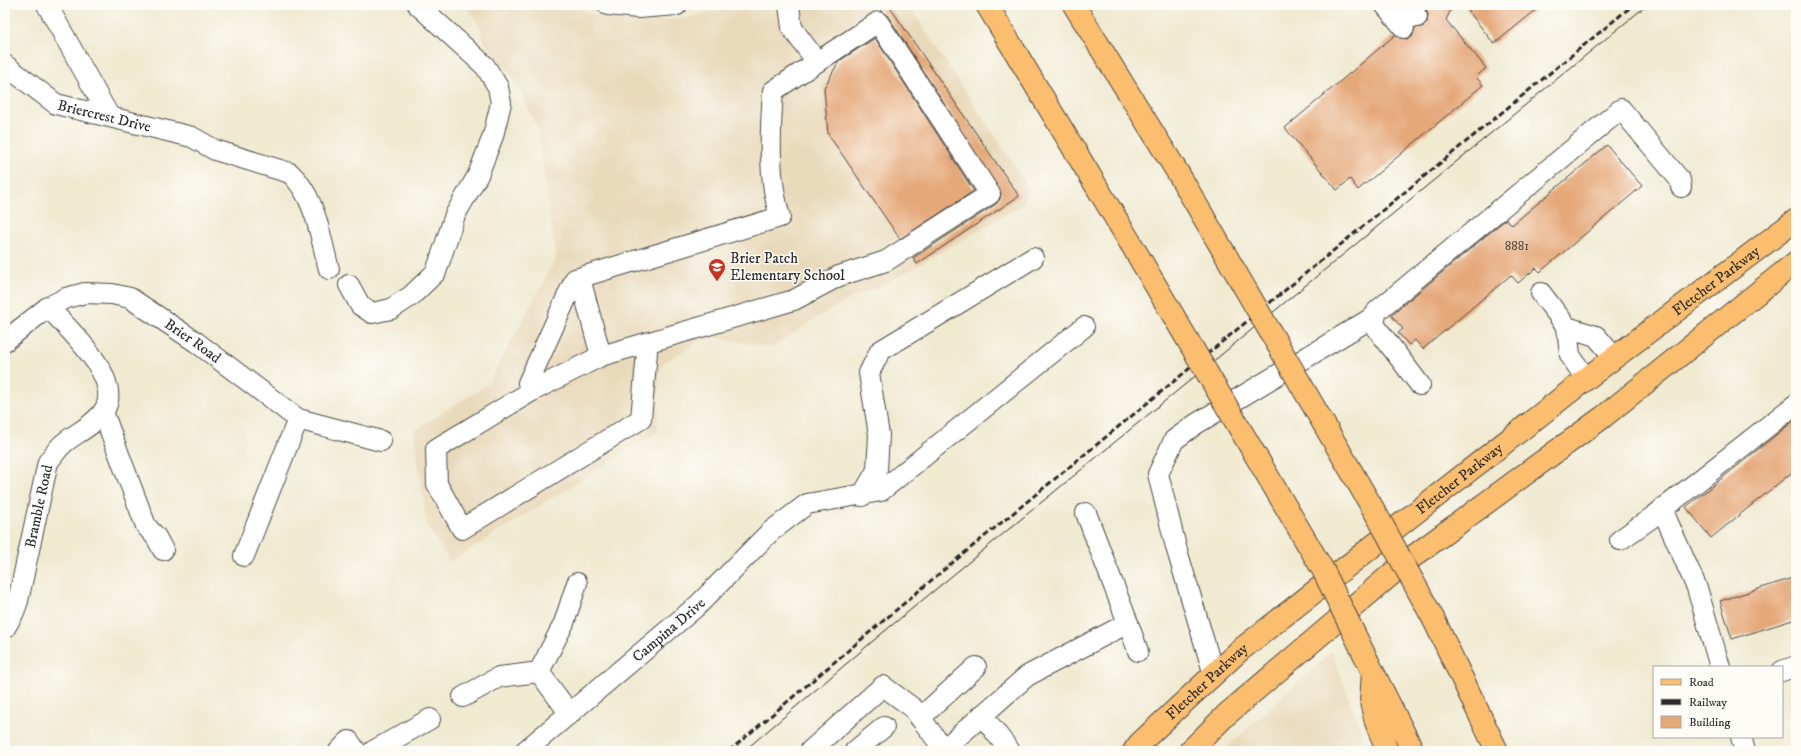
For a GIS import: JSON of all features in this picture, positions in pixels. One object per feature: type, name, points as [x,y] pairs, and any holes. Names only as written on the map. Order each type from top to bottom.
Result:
[{"type":"main road","points":[[987,5],[1130,242],[1323,570],[1413,751]]},
{"type":"main road","points":[[1074,5],[1178,173],[1379,519],[1434,620],[1497,751]]},
{"type":"main road","points":[[1080,5],[1097,42]]},
{"type":"main road","name":"Fletcher Parkway","points":[[1134,751],[1140,743],[1239,651],[1586,379],[1796,220]]},
{"type":"main road","points":[[1190,751],[1226,715],[1407,561],[1603,417],[1796,262]]},
{"type":"main road","points":[[1371,666],[1371,702],[1376,722],[1387,751]]},
{"type":"street","points":[[47,5],[109,116]]},
{"type":"street","points":[[349,285],[360,305],[372,312],[391,309],[411,296],[436,272],[456,215],[478,175],[494,136],[501,103],[498,87],[486,66],[418,5]]},
{"type":"street","points":[[608,5],[638,8],[677,5]]},
{"type":"street","points":[[789,5],[792,28],[817,62]]},
{"type":"street","points":[[1385,5],[1410,18]]},
{"type":"street","points":[[1395,5],[1410,18]]},
{"type":"street","points":[[532,391],[528,383],[575,279],[780,217],[775,202],[770,140],[773,91],[878,22],[990,194],[886,261],[839,276],[794,300],[601,356],[532,391],[436,449],[438,484],[462,529],[641,419],[647,352],[646,343]]},
{"type":"street","name":"Briercrest Drive","points":[[5,65],[56,104],[192,137],[216,150],[282,169],[290,173],[300,182],[309,195],[329,270]]},
{"type":"street","points":[[1420,385],[1376,327],[1375,316],[1377,311],[1621,109],[1680,180],[1681,187]]},
{"type":"street","points":[[862,496],[877,470],[879,435],[869,373],[880,351],[1033,258]]},
{"type":"street","points":[[580,278],[601,356]]},
{"type":"street","name":"Brier Road","points":[[5,341],[48,308],[66,298],[85,293],[112,294],[130,298],[196,342],[298,419],[381,441]]},
{"type":"street","points":[[1541,293],[1567,327],[1570,355],[1586,379]]},
{"type":"street","points":[[48,308],[98,363],[106,382],[108,398],[103,412],[146,526],[156,537],[163,550]]},
{"type":"street","points":[[1214,675],[1176,547],[1158,474],[1174,440],[1196,424],[1375,316]]},
{"type":"street","points":[[862,496],[881,491],[1084,327]]},
{"type":"street","points":[[1567,327],[1596,336],[1614,358]]},
{"type":"street","points":[[1620,540],[1796,404]]},
{"type":"street","name":"Bramble Road","points":[[5,628],[18,601],[48,462],[63,444],[103,412]]},
{"type":"street","points":[[244,556],[298,419]]},
{"type":"street","name":"Campina Drive","points":[[525,751],[698,605],[770,532],[807,504],[862,496]]},
{"type":"street","points":[[1662,509],[1698,588],[1720,666]]},
{"type":"street","points":[[1086,513],[1138,651]]},
{"type":"street","points":[[539,672],[564,623],[577,583]]},
{"type":"street","points":[[813,750],[883,686],[913,708],[944,750],[1027,676],[1128,623]]},
{"type":"street","points":[[1783,671],[1796,666]]},
{"type":"street","points":[[920,718],[976,668]]},
{"type":"street","points":[[539,672],[570,714]]},
{"type":"street","points":[[463,697],[499,677],[539,672]]},
{"type":"street","points":[[982,715],[1010,751]]},
{"type":"street","points":[[373,751],[430,719]]},
{"type":"street","points":[[855,751],[884,728]]},
{"type":"street","points":[[1741,738],[1745,751]]},
{"type":"shaded area","name":"Brier Patch Elementary School","points":[[464,5],[569,5],[589,13],[626,20],[660,20],[693,17],[735,5],[908,5],[1028,186],[1024,204],[888,283],[849,299],[818,317],[771,348],[715,337],[702,340],[662,364],[659,374],[657,432],[450,562],[427,526],[414,431],[488,384],[556,259],[537,127],[515,80],[486,45],[477,20]]},
{"type":"shaded area","points":[[1332,651],[1368,751],[1223,751]]},
{"type":"building","points":[[1432,5],[1453,5],[1446,20],[1486,68],[1476,77],[1483,85],[1358,190],[1350,179],[1337,190],[1285,128],[1395,35],[1406,39],[1412,37],[1415,28],[1424,26],[1427,22],[1428,15],[1426,10]]},
{"type":"building","points":[[1464,5],[1542,5],[1494,44]]},
{"type":"building","points":[[889,6],[1019,196],[917,264],[913,258],[996,204],[1000,199],[1001,193],[888,16],[880,11]]},
{"type":"building","points":[[875,38],[974,191],[900,239],[828,134],[824,88],[839,61]]},
{"type":"building","points":[[1607,145],[1642,186],[1540,272],[1536,268],[1518,283],[1511,275],[1423,349],[1415,340],[1409,345],[1398,333],[1403,329],[1391,315],[1506,219],[1512,225]]},
{"type":"building","points":[[1796,419],[1796,469],[1711,538],[1686,507]]},
{"type":"building","points":[[1796,577],[1796,619],[1732,639],[1720,601]]},
{"type":"tram line","points":[[744,751],[880,635],[1647,5]]},
{"type":"railway","points":[[729,751],[940,573],[1633,5]]},
{"type":"place","name":"Brier Patch Elementary School","points":[[717,282]]}]
